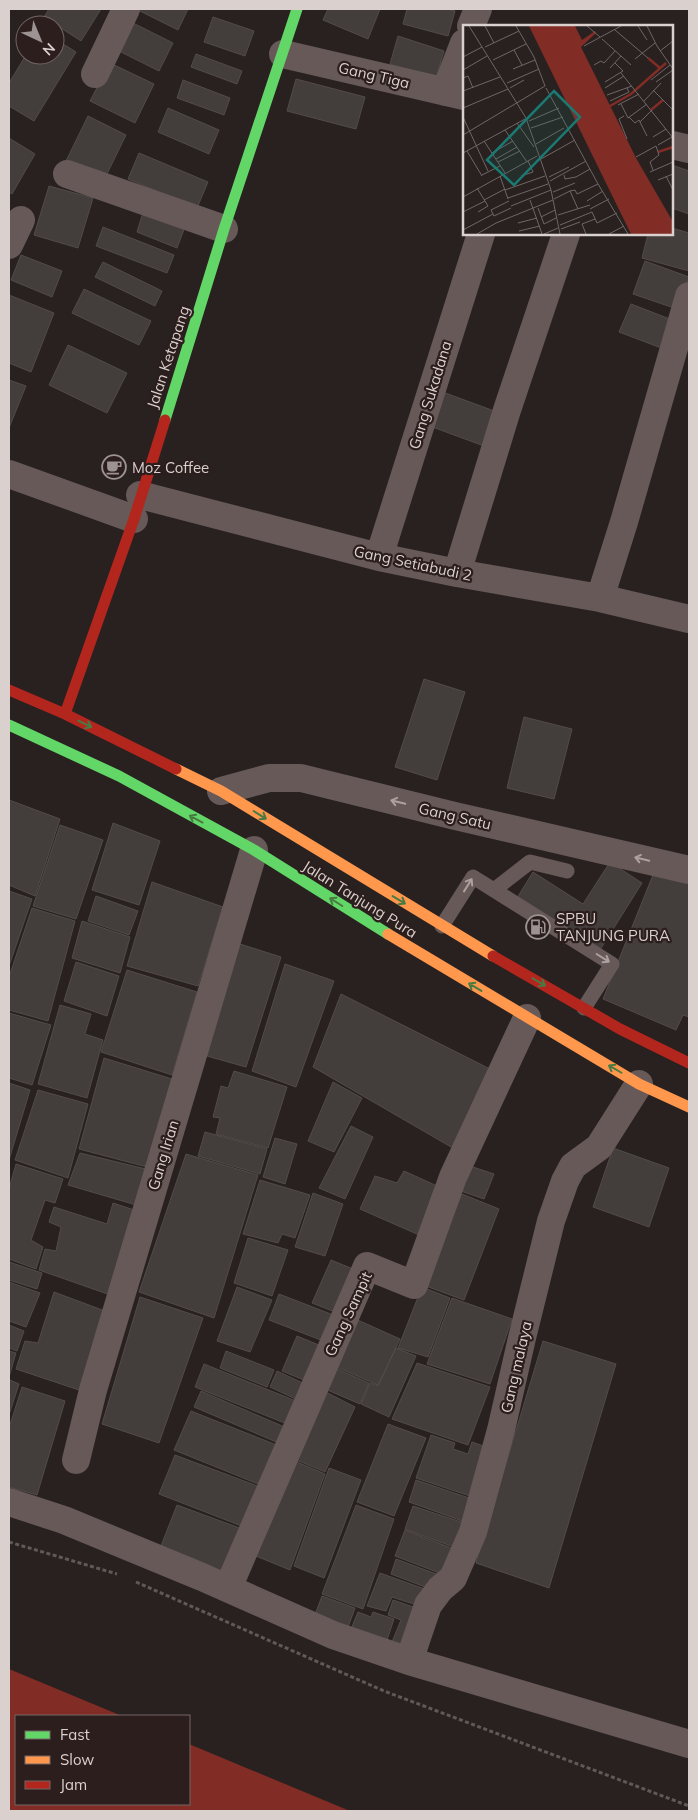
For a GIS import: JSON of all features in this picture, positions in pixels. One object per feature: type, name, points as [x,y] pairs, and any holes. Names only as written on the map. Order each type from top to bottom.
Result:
[{"type":"main road","name":"Jalan Ketapang","points":[[64,714],[137,507],[224,229],[297,9]]},
{"type":"main road","name":"Jalan Tanjung Pura","points":[[9,690],[64,714],[221,791],[442,926],[620,1029],[689,1063]]},
{"type":"main road","name":"Jalan Tanjung Pura","points":[[9,725],[119,776],[254,850],[527,1018],[639,1084],[689,1107]]},
{"type":"street","points":[[95,74],[126,9]]},
{"type":"street","points":[[471,25],[478,9]]},
{"type":"street","points":[[455,94],[463,49]]},
{"type":"street","name":"Gang Tiga","points":[[283,54],[455,94]]},
{"type":"street","points":[[673,145],[689,149]]},
{"type":"street","points":[[67,174],[224,229]]},
{"type":"street","points":[[9,245],[22,220]]},
{"type":"street","name":"Gang Sukadana","points":[[379,557],[480,235]]},
{"type":"street","points":[[457,573],[507,410],[566,235]]},
{"type":"street","points":[[600,598],[689,296]]},
{"type":"street","name":"Gang Setiabudi 2","points":[[9,474],[137,507],[457,573],[600,598],[689,619]]},
{"type":"street","name":"Gang Satu","points":[[221,791],[269,778],[301,778],[689,870]]},
{"type":"street","name":"Gang Irian","points":[[76,1460],[93,1390],[254,850]]},
{"type":"street","name":"Gang Sampit","points":[[228,1588],[367,1266],[414,1285],[453,1177],[527,1018]]},
{"type":"street","name":"Gang malaya","points":[[409,1661],[428,1605],[440,1589],[452,1578],[473,1532],[501,1430],[551,1221],[565,1181],[573,1166],[599,1147],[639,1084]]},
{"type":"street","points":[[9,1502],[64,1520],[333,1634],[409,1661],[689,1744]]},
{"type":"lane","points":[[494,890],[530,862],[567,871]]},
{"type":"lane","points":[[442,926],[473,877],[612,964],[584,1008]]},
{"type":"path","points":[[9,1542],[119,1574]]},
{"type":"path","points":[[127,1578],[384,1691],[689,1806]]},
{"type":"shaded area","points":[[9,1669],[120,1715],[15,1715],[15,1805],[190,1805],[190,1744],[350,1811],[9,1811]]},
{"type":"building","points":[[49,9],[101,9],[81,41],[65,31],[65,15],[45,15]]},
{"type":"building","points":[[139,9],[188,9],[178,30]]},
{"type":"building","points":[[328,9],[380,9],[368,39],[323,20]]},
{"type":"building","points":[[407,9],[446,9],[455,11],[448,36],[403,24]]},
{"type":"building","points":[[213,17],[254,31],[245,56],[204,42]]},
{"type":"building","points":[[131,22],[173,43],[159,71],[117,50]]},
{"type":"building","points":[[398,36],[444,51],[436,78],[390,64]]},
{"type":"building","points":[[65,45],[76,52],[34,121],[9,106],[9,83],[20,65],[65,65]]},
{"type":"building","points":[[196,54],[242,71],[237,84],[191,67]]},
{"type":"building","points":[[110,63],[154,84],[135,123],[90,101]]},
{"type":"building","points":[[296,79],[365,97],[356,129],[287,111]]},
{"type":"building","points":[[183,80],[230,98],[224,115],[177,98]]},
{"type":"building","points":[[168,108],[219,130],[209,154],[158,132]]},
{"type":"building","points":[[88,116],[126,135],[104,180],[66,161]]},
{"type":"building","points":[[9,138],[35,154],[12,194],[9,192]]},
{"type":"building","points":[[139,153],[208,182],[197,208],[128,179]]},
{"type":"building","points":[[673,165],[689,171],[689,214],[673,208]]},
{"type":"building","points":[[49,186],[93,198],[78,248],[34,235]]},
{"type":"building","points":[[145,206],[186,224],[177,248],[137,232]]},
{"type":"building","points":[[103,227],[174,255],[167,273],[96,246]]},
{"type":"building","points":[[673,228],[689,233],[689,271],[642,258],[648,235],[673,235]]},
{"type":"building","points":[[21,255],[62,271],[52,297],[11,280]]},
{"type":"building","points":[[645,261],[689,277],[677,309],[633,294]]},
{"type":"building","points":[[103,262],[162,291],[155,306],[95,277]]},
{"type":"building","points":[[84,289],[151,321],[139,345],[72,313]]},
{"type":"building","points":[[9,295],[54,313],[31,372],[9,363]]},
{"type":"building","points":[[631,304],[675,321],[664,349],[619,332]]},
{"type":"building","points":[[68,345],[127,373],[107,413],[49,385]]},
{"type":"building","points":[[9,380],[26,386],[9,428]]},
{"type":"building","points":[[440,391],[497,412],[484,446],[427,425]]},
{"type":"building","points":[[424,679],[465,692],[437,780],[395,767]]},
{"type":"building","points":[[524,717],[572,729],[554,799],[507,788]]},
{"type":"building","points":[[9,800],[60,819],[35,896],[9,885]]},
{"type":"building","points":[[113,823],[160,841],[139,905],[92,890]]},
{"type":"building","points":[[60,825],[103,840],[76,919],[33,906]]},
{"type":"building","points":[[610,862],[642,883],[600,950],[517,898],[533,872],[583,904]]},
{"type":"building","points":[[655,870],[689,879],[689,1017],[683,1015],[676,1030],[603,999]]},
{"type":"building","points":[[152,882],[223,907],[198,986],[127,966]]},
{"type":"building","points":[[9,891],[32,899],[9,966]]},
{"type":"building","points":[[96,896],[138,911],[129,935],[88,921]]},
{"type":"building","points":[[32,908],[75,921],[48,1021],[9,1010],[9,977]]},
{"type":"building","points":[[82,921],[130,937],[120,973],[72,958]]},
{"type":"building","points":[[240,944],[281,957],[246,1067],[207,1056]]},
{"type":"building","points":[[76,962],[119,976],[107,1016],[64,1001]]},
{"type":"building","points":[[285,964],[334,981],[296,1087],[252,1071]]},
{"type":"building","points":[[127,970],[197,992],[172,1075],[101,1052]]},
{"type":"building","points":[[341,994],[494,1071],[458,1151],[313,1067]]},
{"type":"building","points":[[60,1005],[91,1014],[85,1034],[103,1040],[87,1098],[38,1084]]},
{"type":"building","points":[[9,1013],[51,1025],[32,1085],[9,1078]]},
{"type":"building","points":[[104,1058],[172,1079],[147,1167],[79,1149]]},
{"type":"building","points":[[234,1071],[287,1087],[268,1148],[216,1134],[220,1118],[213,1117],[221,1086],[228,1088]]},
{"type":"building","points":[[333,1082],[362,1098],[334,1152],[308,1141]]},
{"type":"building","points":[[9,1083],[30,1090],[9,1160]]},
{"type":"building","points":[[38,1090],[88,1104],[68,1178],[15,1160]]},
{"type":"building","points":[[351,1126],[373,1137],[345,1199],[319,1188]]},
{"type":"building","points":[[205,1132],[267,1149],[260,1174],[198,1156]]},
{"type":"building","points":[[275,1138],[297,1144],[285,1184],[263,1177]]},
{"type":"building","points":[[613,1148],[669,1168],[649,1227],[593,1207]]},
{"type":"building","points":[[80,1153],[154,1171],[143,1207],[68,1185]]},
{"type":"building","points":[[186,1154],[258,1175],[214,1318],[139,1292]]},
{"type":"building","points":[[16,1164],[63,1179],[55,1203],[45,1200],[31,1240],[43,1247],[36,1269],[9,1259],[9,1189]]},
{"type":"building","points":[[467,1165],[494,1174],[484,1199],[458,1190]]},
{"type":"building","points":[[404,1171],[446,1190],[426,1238],[360,1209],[375,1176],[397,1183]]},
{"type":"building","points":[[260,1180],[310,1195],[295,1238],[282,1234],[278,1243],[243,1234]]},
{"type":"building","points":[[313,1193],[343,1204],[325,1256],[295,1247]]},
{"type":"building","points":[[462,1194],[499,1209],[464,1300],[423,1285]]},
{"type":"building","points":[[113,1203],[143,1213],[116,1297],[39,1270],[45,1249],[56,1251],[61,1227],[49,1222],[54,1207],[107,1224]]},
{"type":"building","points":[[248,1238],[288,1250],[272,1296],[234,1283]]},
{"type":"building","points":[[331,1260],[358,1271],[340,1314],[312,1303]]},
{"type":"building","points":[[9,1262],[42,1273],[37,1289],[9,1280]]},
{"type":"building","points":[[9,1282],[40,1293],[26,1327],[9,1321]]},
{"type":"building","points":[[237,1287],[272,1300],[250,1352],[217,1341]]},
{"type":"building","points":[[422,1287],[450,1298],[428,1357],[398,1348]]},
{"type":"building","points":[[54,1292],[105,1311],[79,1390],[16,1369],[25,1341],[38,1343]]},
{"type":"building","points":[[279,1294],[336,1316],[326,1342],[269,1320]]},
{"type":"building","points":[[140,1297],[203,1318],[159,1443],[102,1424]]},
{"type":"building","points":[[452,1298],[512,1319],[490,1384],[427,1364]]},
{"type":"building","points":[[351,1317],[400,1339],[378,1385],[327,1363]]},
{"type":"building","points":[[9,1325],[24,1331],[17,1351],[9,1348]]},
{"type":"building","points":[[297,1336],[326,1348],[311,1383],[282,1371]]},
{"type":"building","points":[[543,1341],[616,1364],[549,1588],[476,1563]]},
{"type":"building","points":[[396,1348],[416,1356],[389,1417],[361,1404],[370,1383],[378,1386]]},
{"type":"building","points":[[9,1351],[16,1353],[9,1377]]},
{"type":"building","points":[[226,1351],[274,1370],[267,1387],[220,1368]]},
{"type":"building","points":[[417,1363],[490,1387],[468,1445],[392,1419]]},
{"type":"building","points":[[204,1364],[296,1401],[287,1424],[195,1387]]},
{"type":"building","points":[[326,1364],[369,1383],[360,1404],[318,1386]]},
{"type":"building","points":[[277,1371],[307,1385],[300,1401],[270,1387]]},
{"type":"building","points":[[10,1380],[19,1384],[9,1415],[9,1383]]},
{"type":"building","points":[[22,1387],[65,1401],[37,1495],[9,1487],[9,1428]]},
{"type":"building","points":[[318,1388],[355,1407],[325,1472],[287,1456]]},
{"type":"building","points":[[201,1391],[287,1428],[281,1444],[194,1407]]},
{"type":"building","points":[[191,1411],[279,1446],[263,1486],[174,1450]]},
{"type":"building","points":[[388,1424],[426,1438],[394,1516],[357,1502]]},
{"type":"building","points":[[431,1435],[455,1443],[453,1449],[468,1454],[472,1442],[492,1449],[476,1498],[416,1478]]},
{"type":"building","points":[[175,1455],[260,1487],[244,1527],[159,1494]]},
{"type":"building","points":[[290,1459],[325,1474],[290,1570],[251,1554]]},
{"type":"building","points":[[329,1468],[361,1480],[324,1578],[294,1566]]},
{"type":"building","points":[[416,1480],[475,1500],[468,1523],[409,1502]]},
{"type":"building","points":[[177,1505],[245,1530],[227,1577],[159,1551]]},
{"type":"building","points":[[356,1505],[394,1519],[363,1609],[322,1594]]},
{"type":"building","points":[[413,1506],[467,1524],[459,1549],[405,1529]]},
{"type":"building","points":[[405,1530],[459,1551],[450,1577],[395,1556]]},
{"type":"building","points":[[396,1559],[439,1575],[433,1590],[391,1574]]},
{"type":"building","points":[[380,1573],[433,1592],[426,1608],[392,1597],[386,1611],[367,1606]]},
{"type":"building","points":[[322,1596],[355,1608],[346,1633],[313,1620]]},
{"type":"building","points":[[393,1600],[425,1611],[411,1654],[390,1647],[401,1620],[388,1615]]},
{"type":"building","points":[[358,1612],[371,1617],[373,1612],[394,1619],[385,1646],[349,1634]]},
{"type":"traffic: fast","points":[[165,420],[224,229],[297,9]]},
{"type":"traffic: fast","points":[[9,725],[119,776],[254,850],[388,934]]},
{"type":"traffic: slow","points":[[176,769],[221,791],[493,956]]},
{"type":"traffic: slow","points":[[388,934],[639,1084],[689,1107]]},
{"type":"traffic: jam","points":[[65,714],[134,519],[165,420]]},
{"type":"traffic: jam","points":[[9,690],[65,714],[176,769]]},
{"type":"traffic: jam","points":[[493,956],[620,1029],[689,1063]]},
{"type":"place","name":"Moz Coffee","points":[[114,467]]},
{"type":"place","name":"SPBU TANJUNG PURA","points":[[538,927]]}]
